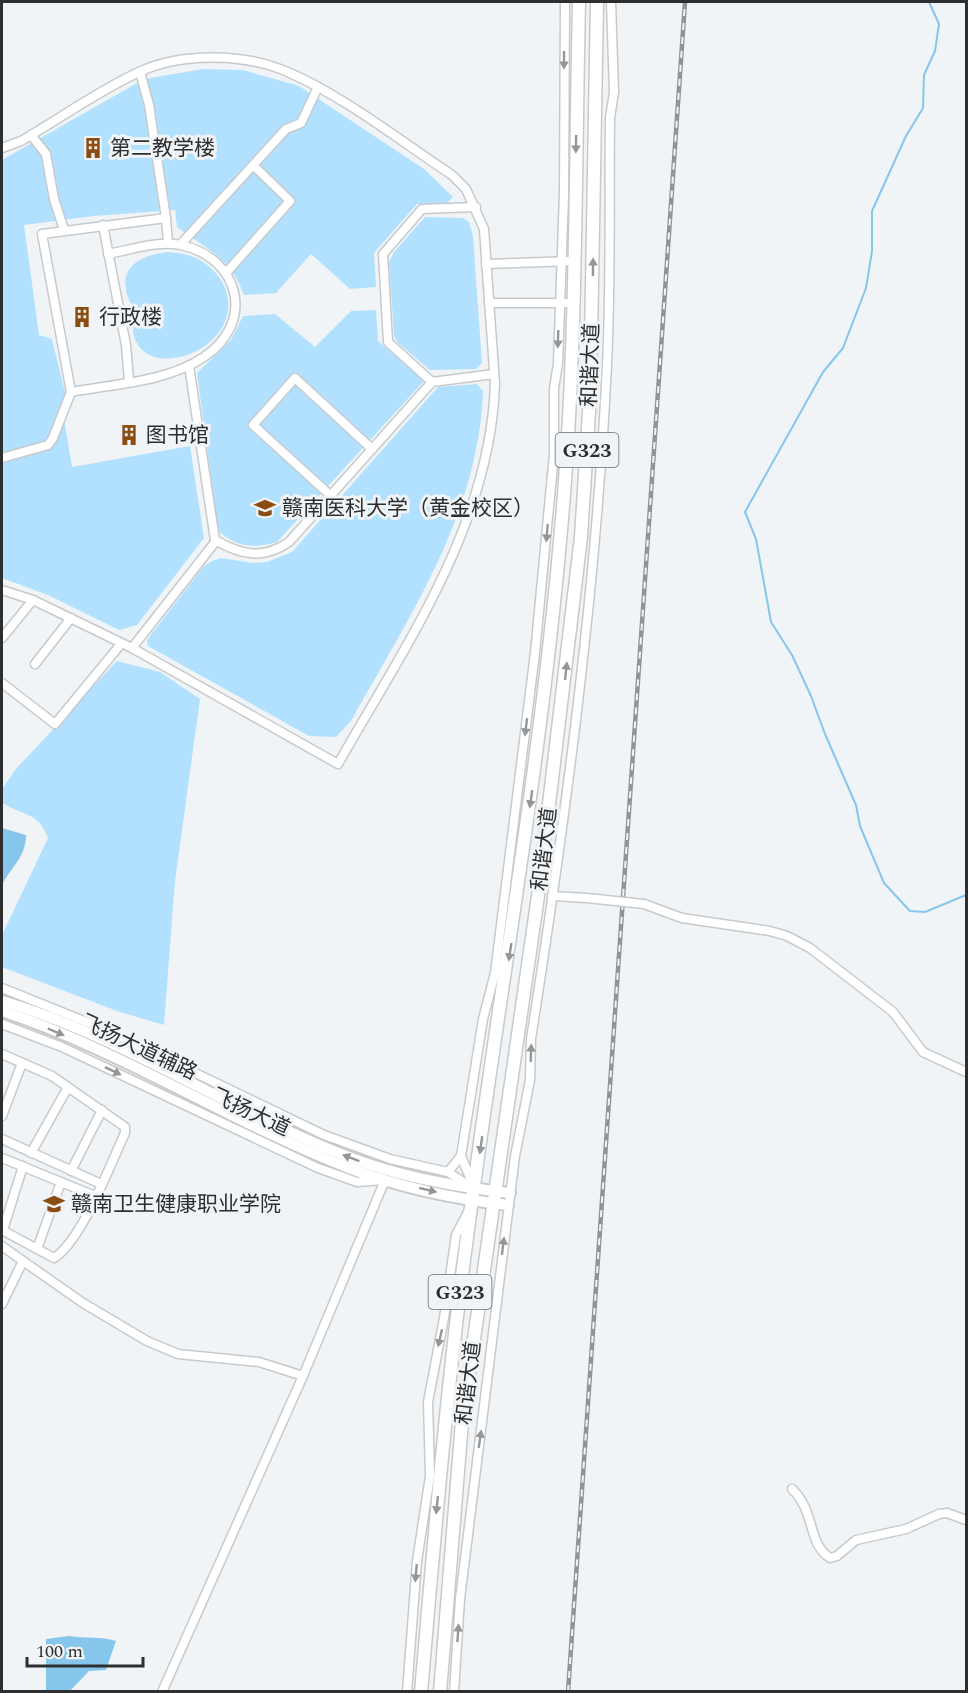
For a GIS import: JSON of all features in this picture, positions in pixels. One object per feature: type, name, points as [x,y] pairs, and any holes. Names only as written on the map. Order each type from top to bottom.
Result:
[{"type":"highway","name":"和谐大道","points":[[474,1195],[541,727],[561,530],[570,406],[566,303],[579,2]]},
{"type":"highway","name":"和谐大道","points":[[440,1692],[462,1422],[538,896],[581,537],[590,396],[597,2]]},
{"type":"highway","name":"G323","points":[[422,1692],[446,1420],[474,1195]]},
{"type":"main road","name":"飞扬大道","points":[[2,1001],[25,1008],[131,1055],[356,1160],[474,1195]]},
{"type":"main road","name":"飞扬大道","points":[[2,1011],[102,1051],[315,1154],[385,1180],[474,1195],[494,1197],[510,1193]]},
{"type":"main road","name":"飞扬大道","points":[[494,1197],[508,1205]]},
{"type":"street","points":[[486,264],[567,260],[565,2]]},
{"type":"street","points":[[454,1692],[460,1599],[508,1205],[530,1080],[531,1039],[574,730],[602,447],[607,363],[610,118],[614,92],[611,2]]},
{"type":"street","points":[[2,148],[31,135],[140,72],[198,58],[246,61],[288,72],[318,87],[452,175],[466,189],[484,229],[494,374],[494,410],[479,491],[466,529],[437,589],[338,764],[132,648],[33,600],[2,590]]},
{"type":"street","points":[[140,72],[149,105],[168,243]]},
{"type":"street","points":[[180,244],[286,129],[301,123],[318,87]]},
{"type":"street","points":[[31,135],[46,154],[54,199],[64,230]]},
{"type":"street","points":[[226,273],[290,201],[253,165]]},
{"type":"street","points":[[432,382],[388,342],[383,254],[422,210],[476,207]]},
{"type":"street","points":[[2,458],[48,445],[64,413],[71,392],[42,234],[166,218]]},
{"type":"street","points":[[103,225],[126,345],[129,381]]},
{"type":"street","points":[[71,392],[189,366],[216,346],[234,318],[236,296],[226,273],[198,251],[180,244],[168,243],[108,254]]},
{"type":"street","points":[[407,1692],[417,1561],[430,1476],[428,1402],[444,1318],[456,1235],[474,1195],[461,1156],[483,1019],[495,973],[536,653],[554,454],[554,389],[566,303],[489,303]]},
{"type":"street","points":[[132,648],[216,541],[189,366]]},
{"type":"street","points":[[216,541],[237,552],[269,553],[289,542],[432,382],[494,374]]},
{"type":"street","points":[[330,495],[253,425],[295,378],[372,449]]},
{"type":"street","points":[[2,638],[33,600]]},
{"type":"street","points":[[35,663],[71,618]]},
{"type":"street","points":[[2,683],[55,724],[121,644]]},
{"type":"street","points":[[552,896],[644,904],[682,918],[778,933],[810,948],[893,1012],[923,1052],[966,1072]]},
{"type":"street","name":"飞扬大道辅路","points":[[2,987],[104,1029],[359,1150],[418,1167],[448,1172],[474,1195]]},
{"type":"street","points":[[25,1008],[51,1006]]},
{"type":"street","name":"飞扬大道辅路","points":[[4,1024],[62,1047],[318,1168],[357,1182],[385,1180]]},
{"type":"street","points":[[104,1029],[131,1055]]},
{"type":"street","points":[[62,1047],[102,1051]]},
{"type":"street","points":[[2,1054],[68,1087],[125,1127],[95,1196],[63,1252],[54,1258],[2,1230],[23,1166]]},
{"type":"street","points":[[2,1116],[22,1063]]},
{"type":"street","points":[[31,1153],[68,1087]]},
{"type":"street","points":[[71,1171],[102,1110]]},
{"type":"street","points":[[2,1139],[101,1184]]},
{"type":"street","points":[[448,1172],[461,1156]]},
{"type":"street","points":[[2,1158],[95,1196]]},
{"type":"street","points":[[162,1692],[303,1376],[385,1180]]},
{"type":"street","points":[[37,1249],[61,1182]]},
{"type":"street","points":[[2,1246],[83,1303],[147,1341],[178,1353],[259,1362],[303,1376]]},
{"type":"street","points":[[2,1304],[23,1261]]},
{"type":"street","points":[[792,1489],[807,1507],[817,1545],[830,1558],[837,1556],[856,1540],[906,1529],[939,1514],[947,1513],[966,1520]]},
{"type":"shaded area","points":[[203,69],[243,70],[299,86],[424,169],[453,197],[447,203],[417,204],[374,253],[376,287],[350,289],[311,254],[276,293],[244,295],[225,263],[177,227],[175,210],[94,216],[24,225],[39,335],[52,339],[65,392],[65,425],[72,467],[190,446],[204,538],[137,625],[119,630],[48,595],[2,578],[2,160],[144,79]]},
{"type":"shaded area","points":[[425,217],[463,218],[469,222],[473,236],[482,363],[476,369],[430,370],[397,342],[394,335],[389,262],[394,252]]},
{"type":"shaded area","points":[[167,252],[191,256],[209,267],[224,286],[228,298],[228,309],[219,332],[202,348],[183,356],[162,358],[143,351],[135,339],[134,312],[125,281],[127,273],[137,262],[151,255]]},
{"type":"shaded area","points":[[376,310],[378,341],[424,381],[277,542],[253,546],[239,543],[225,536],[218,531],[197,373],[231,340],[243,316],[275,314],[315,347],[351,311]]},
{"type":"shaded area","points":[[477,384],[483,391],[479,436],[469,479],[455,522],[396,643],[351,721],[336,737],[309,736],[148,646],[147,640],[203,567],[221,558],[252,563],[267,562],[292,552],[438,387]]},
{"type":"shaded area","points":[[117,661],[160,672],[200,699],[175,881],[164,1025],[117,1011],[2,967],[2,935],[48,838],[40,823],[35,819],[3,803],[2,789],[16,769]]},
{"type":"shaded area","points":[[2,828],[26,835],[24,850],[2,885]]},
{"type":"shaded area","points":[[69,1636],[116,1641],[106,1670],[89,1671],[70,1691],[46,1691],[46,1639]]},
{"type":"waterway","points":[[929,2],[939,24],[935,51],[924,75],[923,108],[906,136],[872,211],[872,251],[866,288],[843,348],[823,372],[745,512],[756,539],[771,622],[792,655],[811,696],[856,805],[860,826],[884,883],[910,911],[925,912],[966,895]]},
{"type":"railway","points":[[568,1692],[685,2]]},
{"type":"place","name":"第二教学楼","points":[[93,148]]},
{"type":"place","name":"行政楼","points":[[82,317]]},
{"type":"place","name":"图书馆","points":[[129,435]]},
{"type":"place","name":"赣南医科大学（黄金校区）","points":[[265,508]]},
{"type":"place","name":"赣南卫生健康职业学院","points":[[54,1204]]}]
